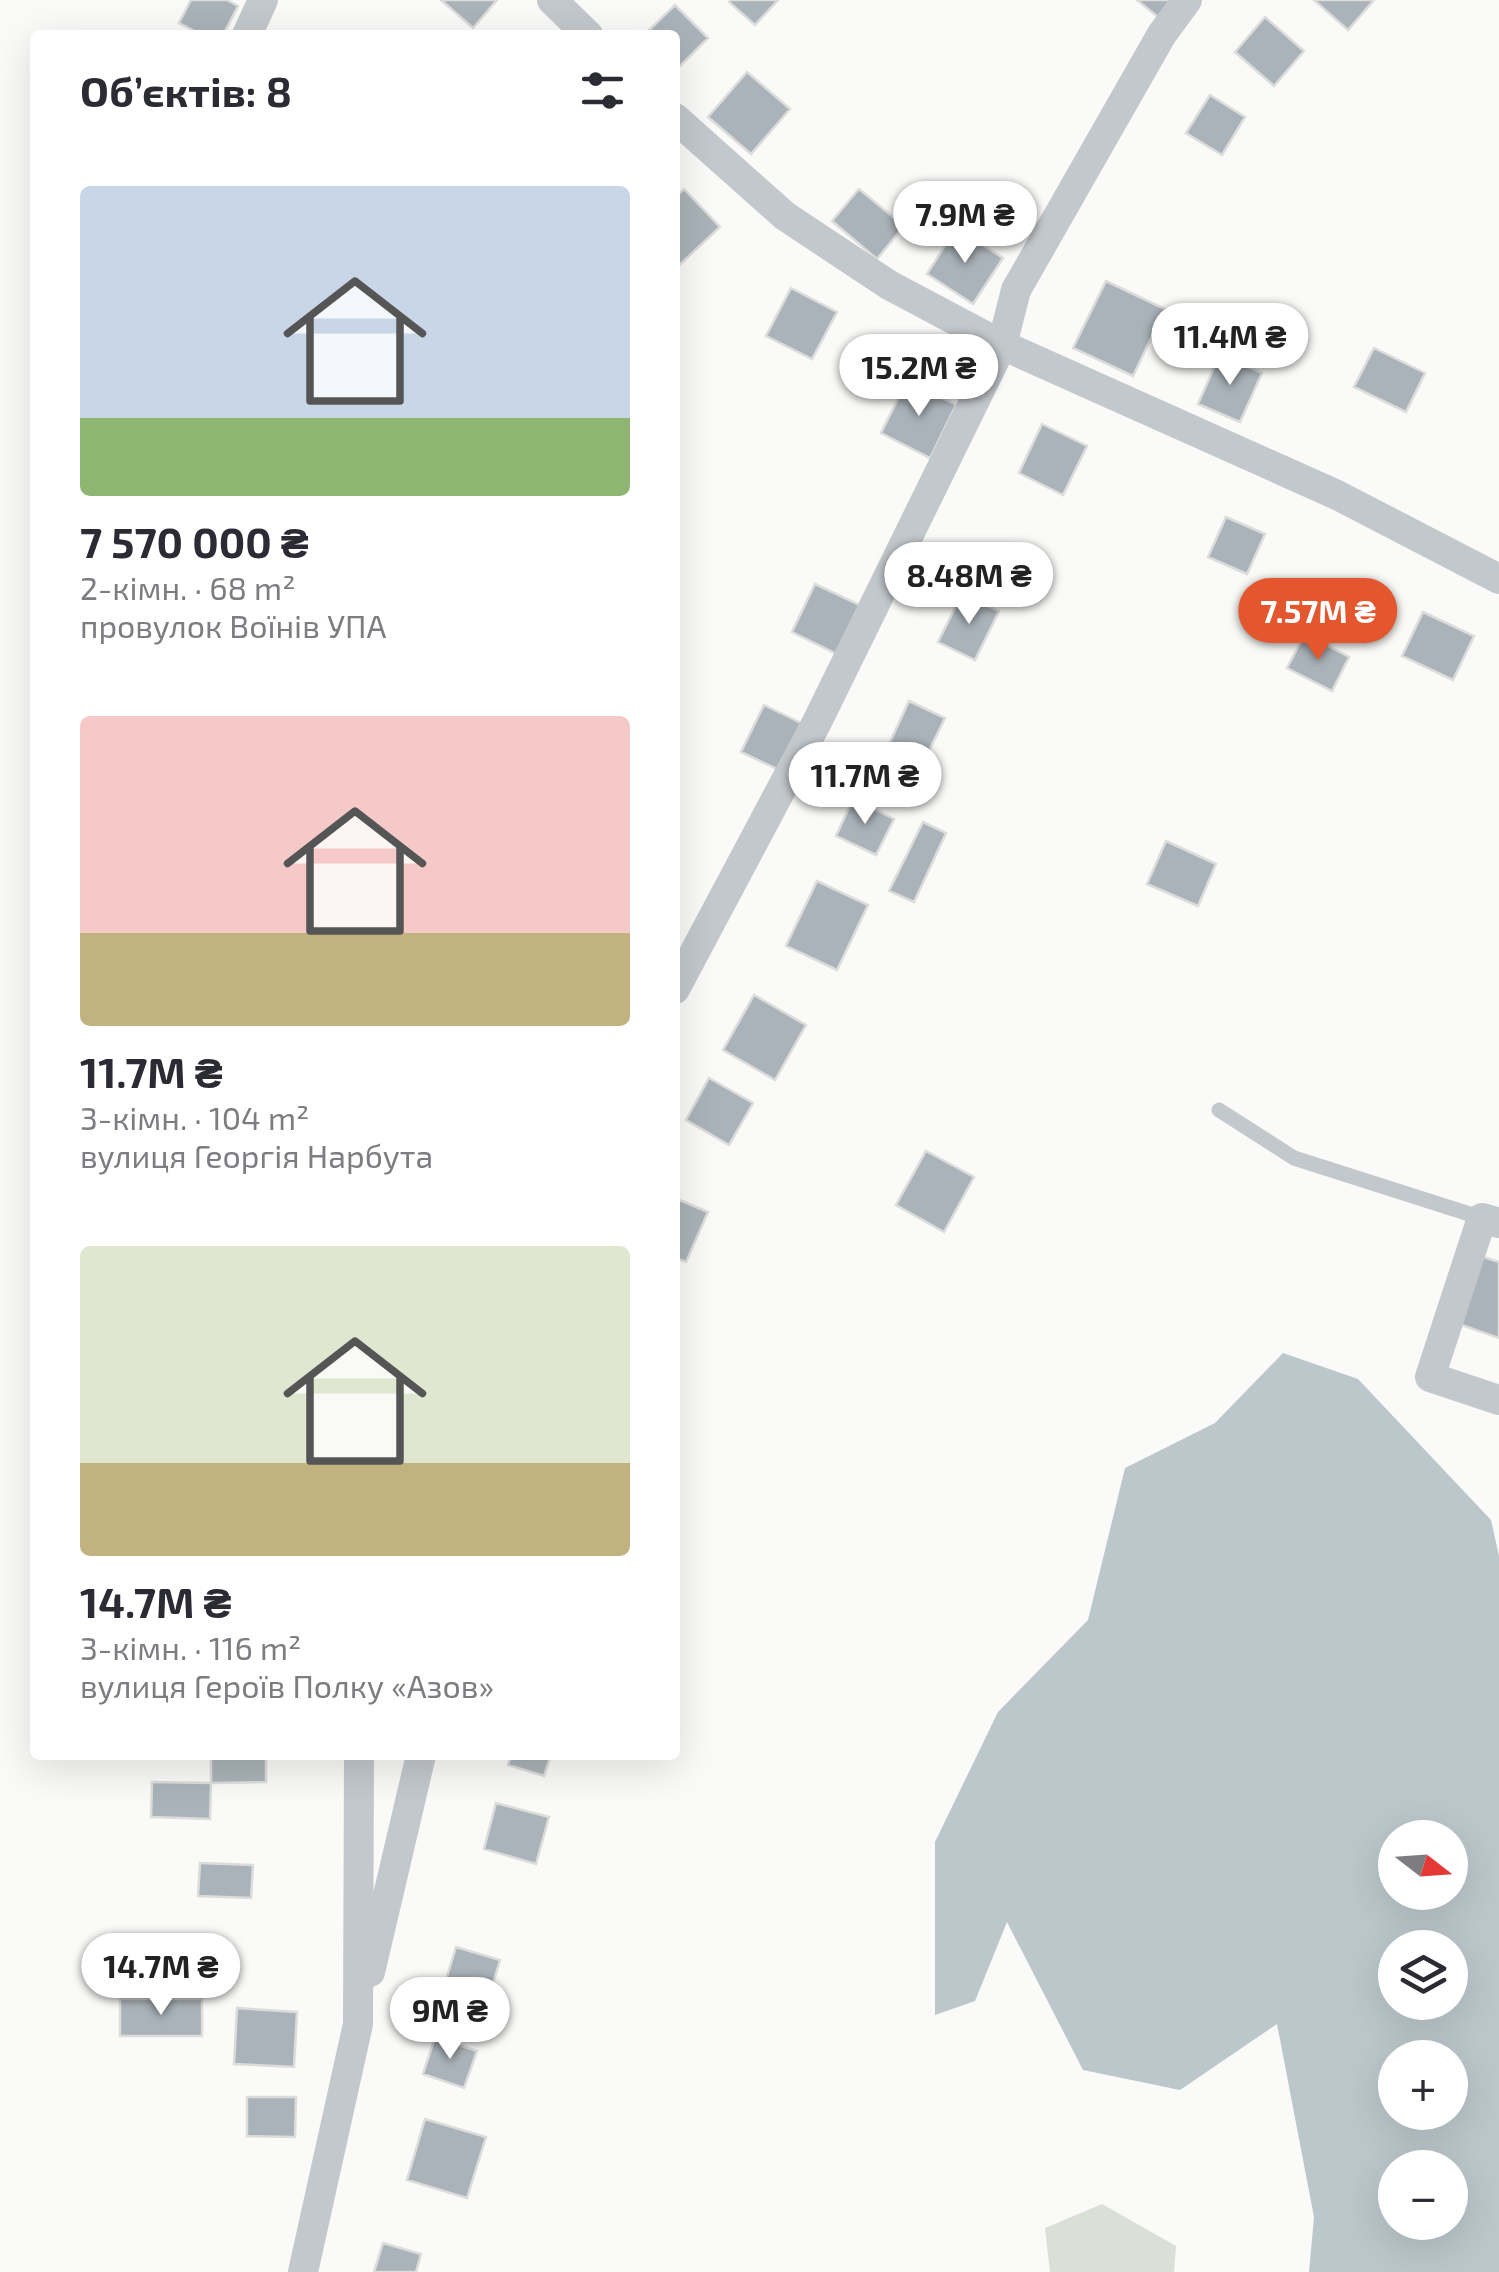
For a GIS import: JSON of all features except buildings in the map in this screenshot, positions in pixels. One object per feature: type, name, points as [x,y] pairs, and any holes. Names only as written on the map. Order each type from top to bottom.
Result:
[{"type":"street","points":[[250,30],[263,0]]},
{"type":"street","points":[[552,0],[583,30]]},
{"type":"street","points":[[680,980],[816,724],[1002,346],[1016,290],[1162,34],[1187,0]]},
{"type":"street","points":[[680,122],[785,216],[889,285],[1002,346],[1338,494],[1499,579]]},
{"type":"street","points":[[1491,1220],[1430,1377],[1499,1400]]},
{"type":"street","points":[[358,1760],[358,2024]]},
{"type":"street","points":[[303,2272],[420,1760]]},
{"type":"lane","points":[[1219,1110],[1294,1158],[1491,1220]]},
{"type":"shaded area","points":[[1283,1353],[1358,1379],[1491,1520],[1499,1556],[1499,2272],[1309,2272],[1314,2217],[1277,2024],[1180,2090],[1083,2070],[1007,1922],[975,2001],[935,2015],[935,1842],[998,1712],[1088,1620],[1125,1468],[1215,1423]]},
{"type":"shaded area","points":[[1102,2204],[1176,2246],[1174,2272],[1050,2272],[1045,2228]]}]
